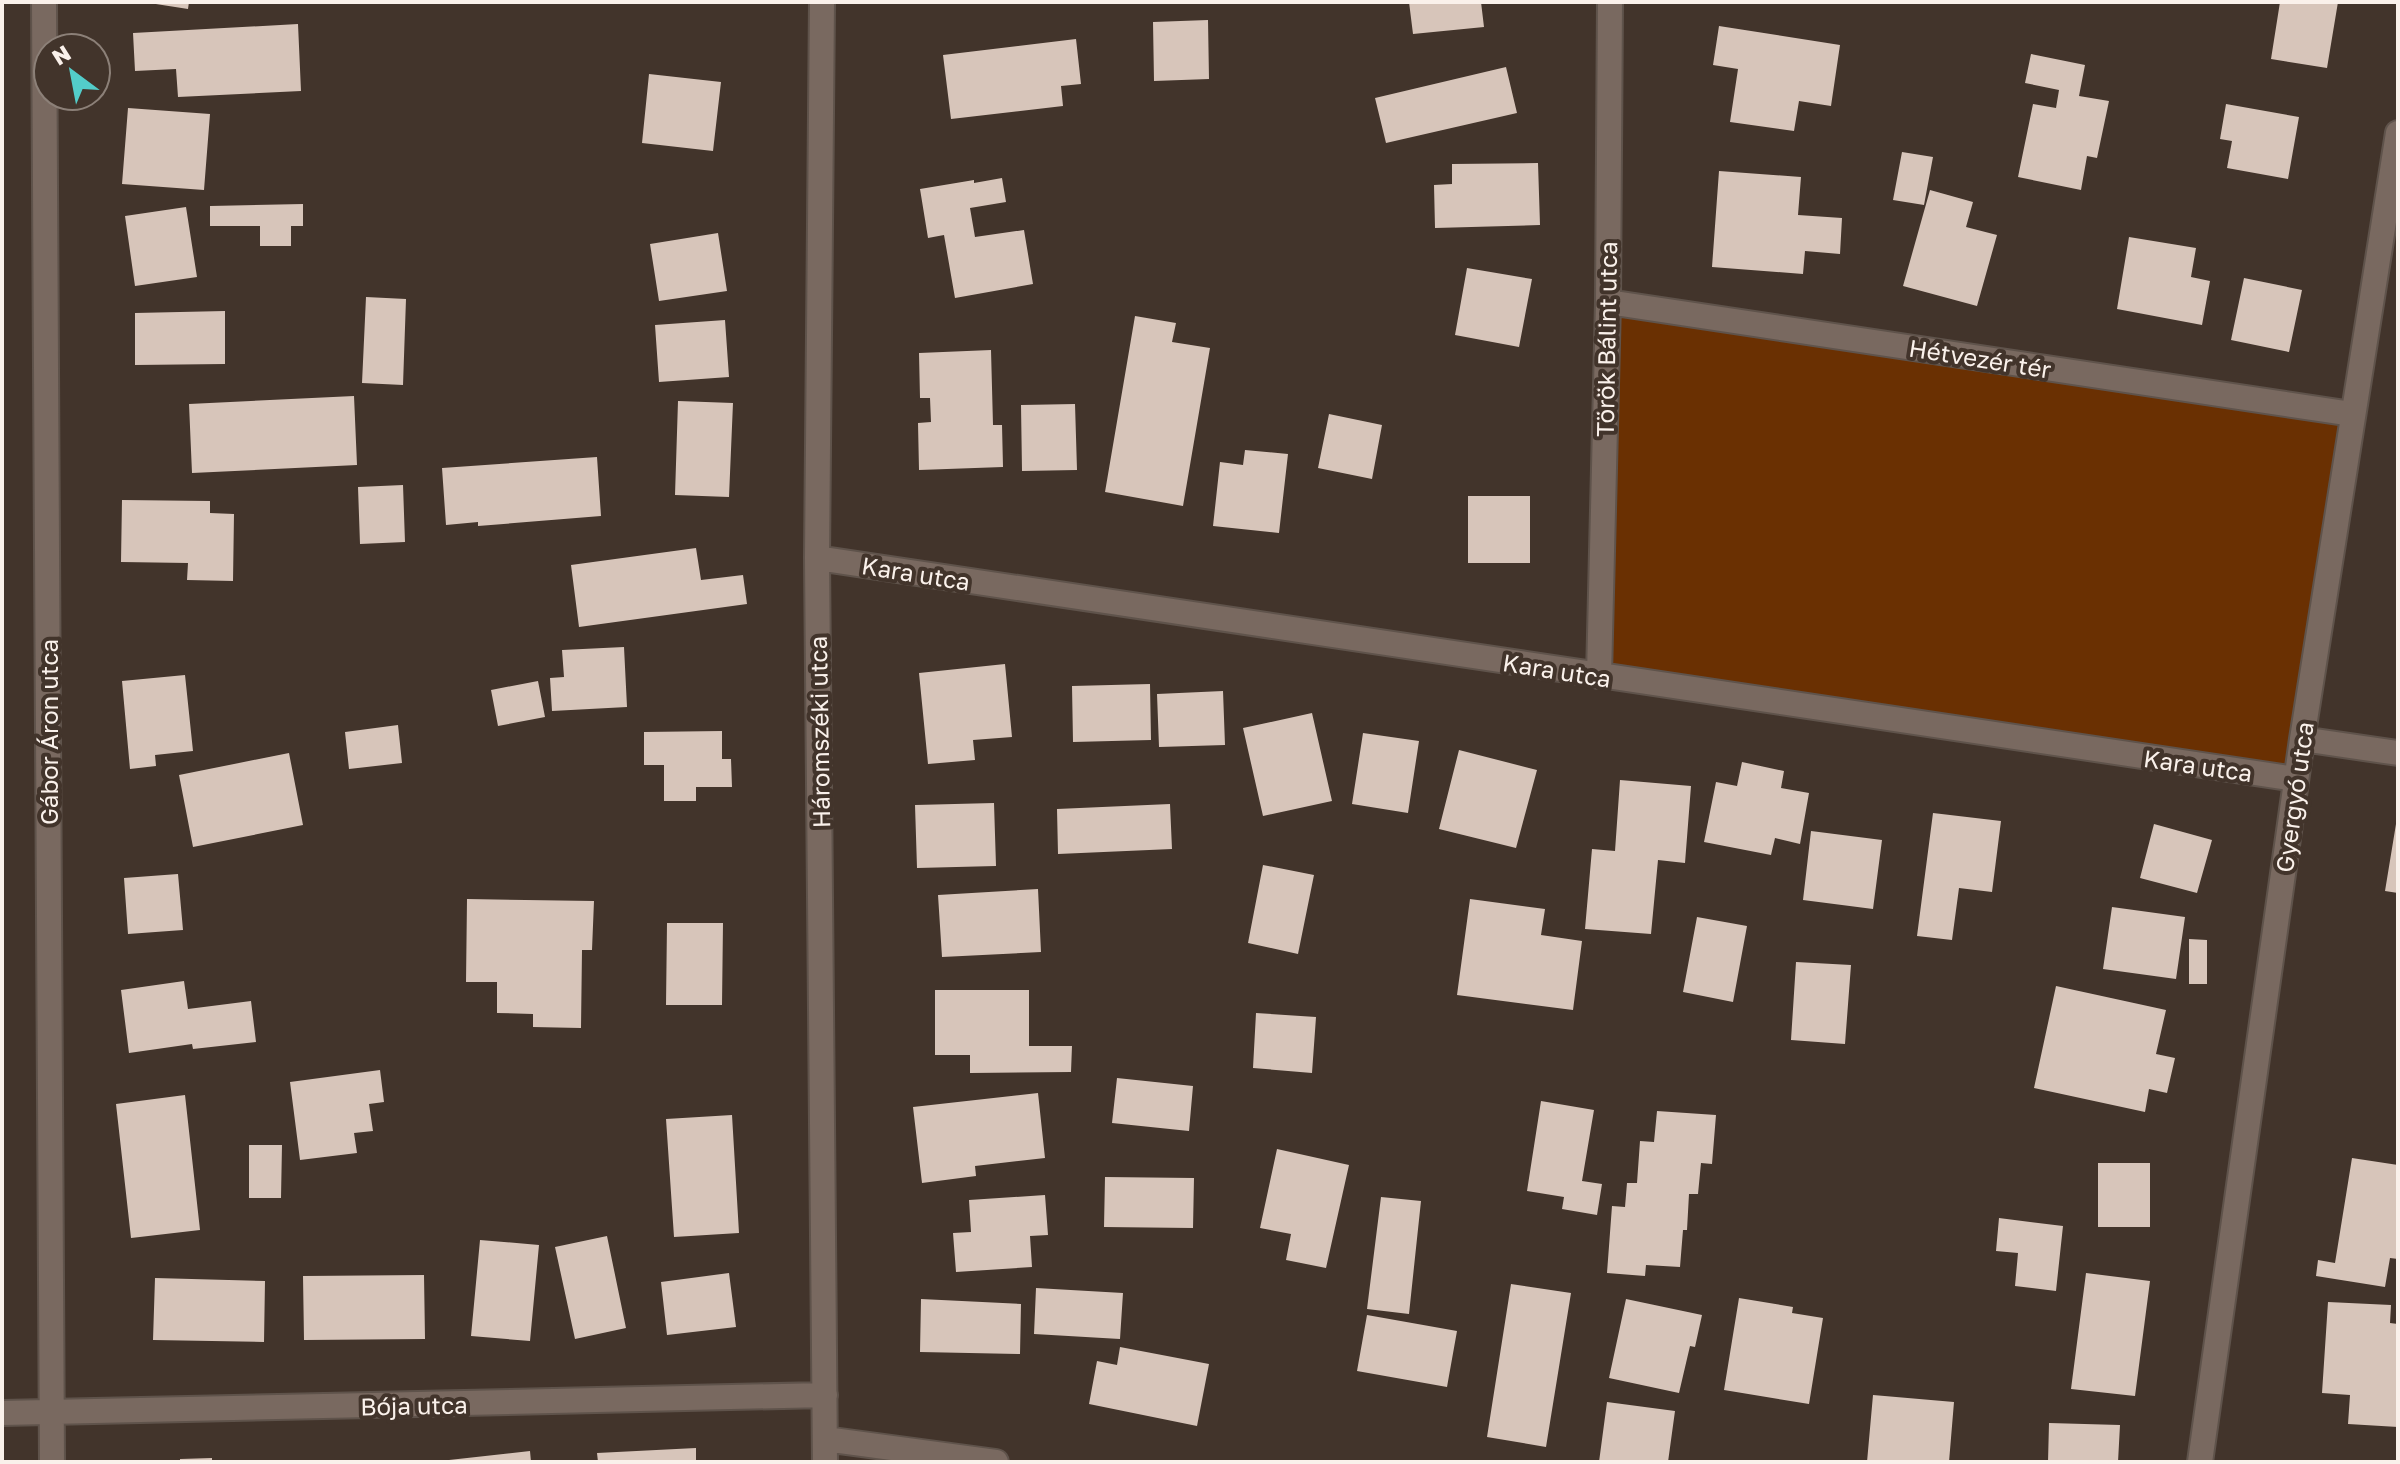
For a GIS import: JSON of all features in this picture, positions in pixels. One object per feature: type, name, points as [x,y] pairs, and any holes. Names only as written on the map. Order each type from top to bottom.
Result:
[{"type":"street","name":"Gábor Áron utca","points":[[44,2],[52,1462]]},
{"type":"street","name":"Háromszéki utca","points":[[822,2],[817,558],[825,1450]]},
{"type":"street","name":"Török Bálint utca","points":[[1599,676],[1608,302],[1610,2]]},
{"type":"street","name":"Gyergyó utca","points":[[2200,1462],[2296,779],[2398,133]]},
{"type":"street","name":"Hétvezér tér","points":[[1608,302],[2352,414]]},
{"type":"street","name":"Kara utca","points":[[817,558],[2296,779]]},
{"type":"street","points":[[2302,739],[2398,753]]},
{"type":"street","name":"Bója utca","points":[[2,1413],[825,1395]]},
{"type":"street","points":[[825,1450],[996,1462]]},
{"type":"shaded area","points":[[1608,302],[2352,414],[2296,779],[1599,676]]},
{"type":"building","points":[[143,2],[189,2],[188,9]]},
{"type":"building","points":[[1409,2],[1481,2],[1484,27],[1413,34]]},
{"type":"building","points":[[2280,2],[2338,2],[2327,68],[2271,59]]},
{"type":"building","points":[[1208,20],[1209,79],[1154,81],[1153,22]]},
{"type":"building","points":[[298,24],[301,91],[178,97],[176,69],[135,71],[133,33]]},
{"type":"building","points":[[1719,26],[1840,45],[1831,106],[1799,101],[1794,131],[1730,122],[1738,69],[1713,65]]},
{"type":"building","points":[[1076,39],[1081,84],[1061,86],[1063,106],[951,119],[943,55]]},
{"type":"building","points":[[2031,54],[2085,65],[2079,96],[2109,101],[2097,158],[2087,156],[2081,190],[2018,177],[2033,104],[2056,108],[2059,90],[2025,83]]},
{"type":"building","points":[[1506,67],[1517,113],[1386,143],[1375,98]]},
{"type":"building","points":[[649,74],[721,82],[713,151],[642,143]]},
{"type":"building","points":[[2226,104],[2299,117],[2288,179],[2227,168],[2232,141],[2220,139]]},
{"type":"building","points":[[128,108],[210,114],[204,190],[122,184]]},
{"type":"building","points":[[1902,152],[1933,157],[1924,205],[1893,200]]},
{"type":"building","points":[[1538,163],[1540,225],[1435,228],[1434,185],[1452,184],[1452,164]]},
{"type":"building","points":[[1719,171],[1801,177],[1798,215],[1842,218],[1840,254],[1805,251],[1803,274],[1712,267]]},
{"type":"building","points":[[1002,178],[1006,202],[970,208],[975,237],[1024,230],[1033,284],[955,298],[944,235],[928,238],[920,189]]},
{"type":"building","points":[[1930,190],[1973,202],[1966,227],[1997,235],[1977,306],[1903,286]]},
{"type":"building","points":[[303,204],[303,226],[291,226],[291,246],[260,246],[260,226],[210,226],[210,206]]},
{"type":"building","points":[[186,207],[197,277],[135,286],[125,216]]},
{"type":"building","points":[[718,233],[727,291],[659,301],[650,244]]},
{"type":"building","points":[[2129,237],[2196,248],[2191,277],[2210,281],[2202,325],[2117,309]]},
{"type":"building","points":[[1467,268],[1532,279],[1519,347],[1455,335]]},
{"type":"building","points":[[2244,278],[2302,290],[2289,352],[2231,340]]},
{"type":"building","points":[[366,297],[406,299],[403,385],[362,383]]},
{"type":"building","points":[[225,311],[225,364],[135,365],[135,313]]},
{"type":"building","points":[[1135,316],[1176,323],[1172,342],[1210,348],[1183,506],[1105,492]]},
{"type":"building","points":[[725,320],[729,377],[659,382],[655,325]]},
{"type":"building","points":[[991,350],[993,425],[1002,425],[1003,467],[919,470],[918,423],[931,422],[930,398],[920,398],[919,353]]},
{"type":"building","points":[[354,396],[357,465],[192,473],[189,404]]},
{"type":"building","points":[[678,401],[733,403],[729,497],[675,495]]},
{"type":"building","points":[[1075,404],[1077,470],[1022,471],[1021,405]]},
{"type":"building","points":[[1329,414],[1382,425],[1372,479],[1318,468]]},
{"type":"building","points":[[1245,450],[1288,454],[1279,533],[1213,526],[1220,462],[1243,465]]},
{"type":"building","points":[[597,457],[601,516],[478,526],[478,522],[446,525],[442,468]]},
{"type":"building","points":[[403,485],[405,542],[360,544],[358,487]]},
{"type":"building","points":[[1468,496],[1530,496],[1530,563],[1468,563]]},
{"type":"building","points":[[122,500],[210,501],[210,513],[234,514],[233,581],[187,580],[188,563],[121,562]]},
{"type":"building","points":[[696,548],[701,580],[743,575],[747,604],[579,627],[571,565]]},
{"type":"building","points":[[624,647],[627,707],[552,711],[550,678],[564,677],[562,650]]},
{"type":"building","points":[[1005,664],[1012,737],[973,740],[975,760],[928,764],[919,673]]},
{"type":"building","points":[[185,675],[193,751],[155,755],[156,766],[130,769],[122,681]]},
{"type":"building","points":[[538,681],[545,717],[498,726],[491,690]]},
{"type":"building","points":[[1150,684],[1151,740],[1073,742],[1072,686]]},
{"type":"building","points":[[1223,691],[1225,745],[1159,747],[1157,694]]},
{"type":"building","points":[[1312,713],[1332,801],[1263,816],[1243,728]]},
{"type":"building","points":[[398,725],[402,763],[349,769],[345,732]]},
{"type":"building","points":[[722,731],[722,759],[731,759],[732,787],[696,787],[696,801],[664,801],[664,765],[644,765],[644,732]]},
{"type":"building","points":[[1363,733],[1419,741],[1408,813],[1352,804]]},
{"type":"building","points":[[1459,750],[1537,770],[1516,848],[1439,829]]},
{"type":"building","points":[[289,753],[303,825],[193,847],[179,775]]},
{"type":"building","points":[[1742,762],[1784,771],[1781,788],[1809,793],[1800,844],[1775,838],[1771,855],[1704,842],[1716,782],[1737,786]]},
{"type":"building","points":[[1620,780],[1691,786],[1685,863],[1658,860],[1651,934],[1585,929],[1592,849],[1615,851]]},
{"type":"building","points":[[994,803],[996,866],[917,868],[915,805]]},
{"type":"building","points":[[1170,804],[1172,849],[1058,854],[1057,809]]},
{"type":"building","points":[[1933,813],[2001,821],[1992,892],[1959,888],[1952,940],[1917,936]]},
{"type":"building","points":[[2154,824],[2212,840],[2197,893],[2140,878]]},
{"type":"building","points":[[2398,824],[2398,893],[2385,891]]},
{"type":"building","points":[[1811,831],[1882,840],[1873,909],[1803,900]]},
{"type":"building","points":[[1263,865],[1314,875],[1298,954],[1248,943]]},
{"type":"building","points":[[178,874],[183,930],[128,934],[124,878]]},
{"type":"building","points":[[1038,889],[1041,952],[942,957],[938,895]]},
{"type":"building","points":[[467,899],[594,901],[592,950],[582,950],[581,1028],[533,1027],[533,1014],[497,1013],[497,982],[466,982]]},
{"type":"building","points":[[1470,899],[1545,909],[1541,935],[1582,941],[1573,1010],[1457,995]]},
{"type":"building","points":[[2112,907],[2185,917],[2176,979],[2103,969]]},
{"type":"building","points":[[1697,917],[1747,926],[1733,1002],[1683,992]]},
{"type":"building","points":[[667,923],[723,923],[722,1005],[666,1005]]},
{"type":"building","points":[[2189,939],[2207,940],[2207,984],[2189,984]]},
{"type":"building","points":[[1796,962],[1851,965],[1845,1044],[1791,1040]]},
{"type":"building","points":[[184,981],[188,1009],[251,1001],[256,1042],[193,1049],[192,1044],[129,1053],[121,990]]},
{"type":"building","points":[[2056,986],[2166,1010],[2156,1054],[2175,1058],[2167,1093],[2149,1089],[2145,1112],[2034,1088]]},
{"type":"building","points":[[935,990],[1029,990],[1029,1046],[1072,1046],[1071,1072],[970,1073],[970,1055],[935,1055]]},
{"type":"building","points":[[1256,1013],[1316,1017],[1312,1073],[1253,1068]]},
{"type":"building","points":[[380,1070],[384,1102],[369,1104],[373,1131],[354,1133],[357,1153],[300,1160],[290,1082]]},
{"type":"building","points":[[1117,1078],[1193,1086],[1189,1131],[1112,1123]]},
{"type":"building","points":[[1038,1093],[1045,1158],[975,1166],[976,1176],[922,1183],[913,1107]]},
{"type":"building","points":[[185,1095],[200,1230],[131,1238],[116,1104]]},
{"type":"building","points":[[1541,1101],[1594,1110],[1582,1181],[1602,1184],[1597,1215],[1562,1209],[1564,1197],[1527,1191]]},
{"type":"building","points":[[1657,1111],[1716,1115],[1712,1164],[1701,1163],[1698,1194],[1689,1194],[1687,1230],[1683,1230],[1680,1267],[1646,1265],[1645,1276],[1607,1273],[1612,1206],[1625,1207],[1627,1183],[1637,1183],[1640,1141],[1654,1142]]},
{"type":"building","points":[[732,1115],[739,1233],[674,1237],[666,1119]]},
{"type":"building","points":[[249,1145],[282,1145],[281,1198],[249,1198]]},
{"type":"building","points":[[1277,1149],[1349,1165],[1326,1268],[1286,1260],[1291,1234],[1260,1228]]},
{"type":"building","points":[[2352,1158],[2398,1165],[2398,1259],[2390,1258],[2385,1287],[2316,1276],[2318,1260],[2335,1263]]},
{"type":"building","points":[[2098,1163],[2150,1163],[2150,1227],[2098,1227]]},
{"type":"building","points":[[1105,1177],[1194,1178],[1193,1228],[1104,1227]]},
{"type":"building","points":[[1045,1195],[1048,1235],[1030,1236],[1032,1267],[956,1272],[953,1233],[971,1232],[969,1200]]},
{"type":"building","points":[[1381,1197],[1421,1201],[1409,1314],[1367,1309]]},
{"type":"building","points":[[1999,1218],[2063,1226],[2056,1291],[2015,1286],[2018,1253],[1996,1251]]},
{"type":"building","points":[[607,1236],[626,1328],[575,1339],[555,1247]]},
{"type":"building","points":[[480,1240],[539,1245],[530,1341],[471,1336]]},
{"type":"building","points":[[729,1273],[736,1327],[667,1335],[661,1282]]},
{"type":"building","points":[[2086,1273],[2150,1281],[2135,1396],[2071,1389]]},
{"type":"building","points":[[424,1275],[425,1339],[304,1340],[303,1276]]},
{"type":"building","points":[[155,1278],[265,1281],[264,1342],[153,1340]]},
{"type":"building","points":[[1511,1284],[1571,1293],[1546,1447],[1487,1437]]},
{"type":"building","points":[[1036,1288],[1123,1293],[1120,1339],[1034,1334]]},
{"type":"building","points":[[1739,1298],[1793,1307],[1792,1313],[1823,1318],[1809,1404],[1724,1390]]},
{"type":"building","points":[[921,1299],[1021,1304],[1020,1354],[920,1352]]},
{"type":"building","points":[[1626,1299],[1702,1315],[1695,1347],[1690,1346],[1679,1393],[1609,1378]]},
{"type":"building","points":[[2328,1302],[2391,1305],[2390,1323],[2398,1324],[2398,1427],[2348,1424],[2350,1395],[2322,1393]]},
{"type":"building","points":[[1367,1315],[1457,1331],[1447,1387],[1357,1371]]},
{"type":"building","points":[[1120,1347],[1209,1364],[1197,1426],[1089,1404],[1097,1361],[1117,1365]]},
{"type":"building","points":[[1873,1395],[1954,1402],[1949,1462],[1867,1462]]},
{"type":"building","points":[[1607,1402],[1675,1411],[1668,1462],[1599,1462]]},
{"type":"building","points":[[2049,1423],[2120,1425],[2118,1462],[2048,1462]]},
{"type":"building","points":[[696,1448],[696,1462],[598,1462],[597,1453]]},
{"type":"building","points":[[530,1451],[531,1462],[449,1462],[449,1460]]},
{"type":"building","points":[[212,1458],[212,1462],[180,1462],[180,1459]]}]
